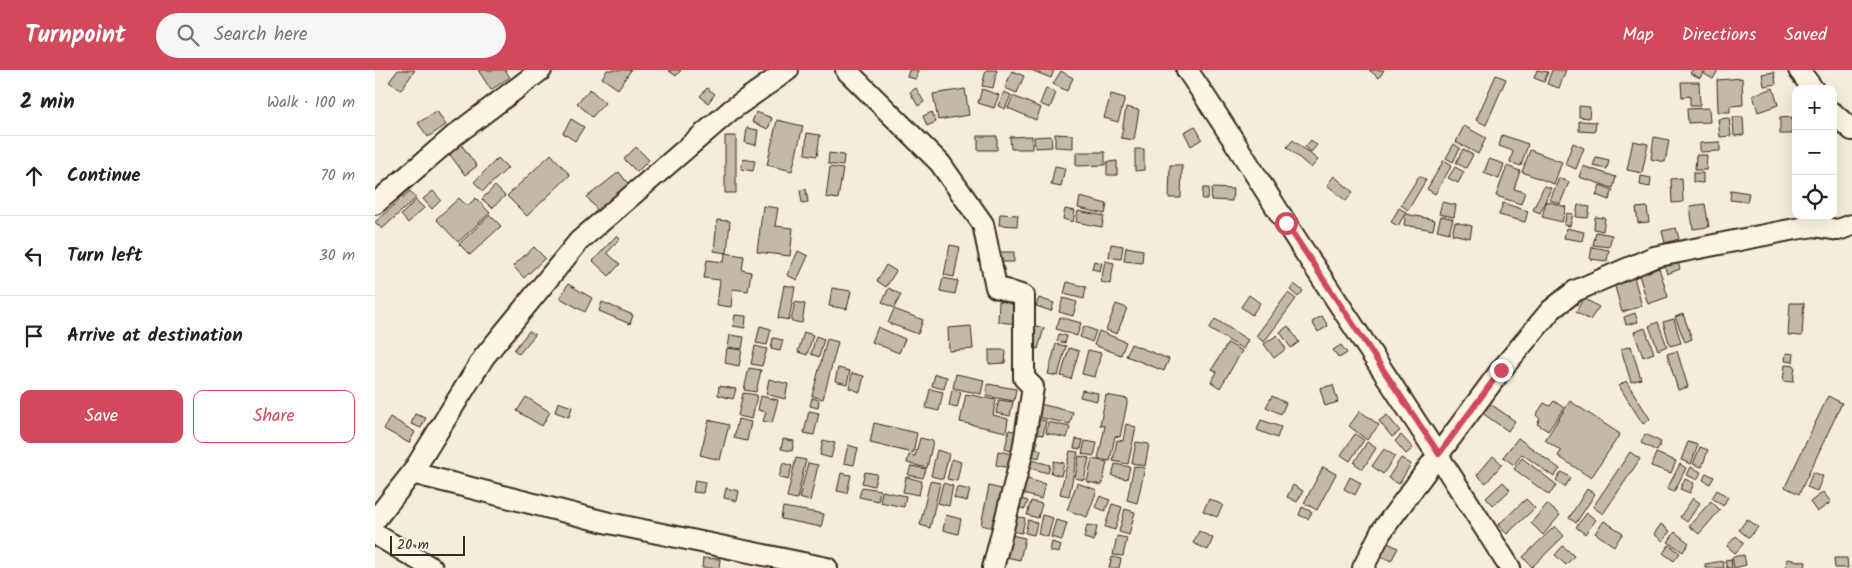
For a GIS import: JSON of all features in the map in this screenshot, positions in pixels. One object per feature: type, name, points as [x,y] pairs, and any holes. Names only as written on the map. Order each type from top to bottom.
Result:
[{"type":"street","points":[[375,204],[455,135],[541,70]]},
{"type":"street","points":[[432,568],[376,535],[484,357],[579,240],[731,110],[788,70]]},
{"type":"street","points":[[846,70],[940,163],[983,224],[996,287],[1024,296],[1025,378],[1033,387],[1023,450],[993,568]]},
{"type":"street","points":[[1187,70],[1212,105],[1286,223],[1439,454],[1510,568]]},
{"type":"street","points":[[1799,70],[1810,85]]},
{"type":"street","points":[[1837,117],[1852,130]]},
{"type":"street","points":[[1363,568],[1381,532],[1501,370],[1551,310],[1575,291],[1654,257],[1795,229],[1814,226],[1838,230],[1852,225]]},
{"type":"street","points":[[412,473],[609,523],[827,568]]},
{"type":"building","points":[[398,70],[415,70],[401,90],[389,82]]},
{"type":"building","points":[[478,70],[505,70],[510,77],[491,90]]},
{"type":"building","points":[[607,70],[631,70],[618,89],[602,78]]},
{"type":"building","points":[[668,70],[681,70],[676,76]]},
{"type":"building","points":[[909,70],[918,70],[916,79],[907,77]]},
{"type":"building","points":[[986,70],[997,70],[993,88],[982,86]]},
{"type":"building","points":[[1031,70],[1054,70],[1051,78]]},
{"type":"building","points":[[1369,70],[1384,70],[1379,78]]},
{"type":"building","points":[[1537,70],[1548,72],[1544,82],[1534,78]]},
{"type":"building","points":[[1552,70],[1566,70],[1559,88],[1547,84]]},
{"type":"building","points":[[1692,70],[1704,70],[1700,78],[1690,73]]},
{"type":"building","points":[[1706,70],[1718,70],[1713,79],[1704,74]]},
{"type":"building","points":[[1012,71],[1024,76],[1017,93],[1005,88]]},
{"type":"building","points":[[1061,71],[1073,78],[1067,91],[1053,84]]},
{"type":"building","points":[[1774,72],[1776,84],[1764,86],[1762,74]]},
{"type":"building","points":[[1496,75],[1506,79],[1486,125],[1476,120]]},
{"type":"building","points":[[1742,78],[1743,105],[1730,106],[1730,112],[1718,112],[1717,80]]},
{"type":"building","points":[[1681,82],[1699,82],[1700,106],[1690,106],[1690,96],[1682,97]]},
{"type":"building","points":[[707,88],[715,94],[708,103],[700,96]]},
{"type":"building","points":[[916,88],[924,102],[918,106],[910,92]]},
{"type":"building","points":[[1046,88],[1056,93],[1050,108],[1040,104]]},
{"type":"building","points":[[1773,88],[1778,105],[1758,112],[1753,95]]},
{"type":"building","points":[[590,89],[605,103],[592,117],[577,103]]},
{"type":"building","points":[[965,89],[969,115],[938,120],[933,94]]},
{"type":"building","points":[[982,89],[999,95],[994,108],[978,103]]},
{"type":"building","points":[[1004,92],[1011,95],[1005,109],[998,106]]},
{"type":"building","points":[[1111,94],[1125,98],[1118,122],[1104,118]]},
{"type":"building","points":[[1013,96],[1041,108],[1036,120],[1008,108]]},
{"type":"building","points":[[1579,106],[1590,107],[1589,118],[1579,117]]},
{"type":"building","points":[[1126,107],[1139,110],[1134,140],[1121,138]]},
{"type":"building","points":[[1709,108],[1710,122],[1688,123],[1687,109]]},
{"type":"building","points":[[437,111],[446,125],[428,137],[418,123]]},
{"type":"building","points":[[756,112],[772,118],[768,129],[752,122]]},
{"type":"building","points":[[932,112],[936,122],[927,126],[923,116]]},
{"type":"building","points":[[1733,117],[1743,117],[1744,135],[1734,136]]},
{"type":"building","points":[[1792,117],[1792,134],[1780,134],[1780,118]]},
{"type":"building","points":[[1729,118],[1731,136],[1720,137],[1718,119]]},
{"type":"building","points":[[571,119],[584,127],[575,141],[563,133]]},
{"type":"building","points":[[777,120],[803,126],[792,171],[767,165]]},
{"type":"building","points":[[1579,121],[1596,122],[1595,132],[1579,131]]},
{"type":"building","points":[[1195,126],[1202,139],[1191,146],[1184,132]]},
{"type":"building","points":[[1464,126],[1486,138],[1478,154],[1456,142]]},
{"type":"building","points":[[747,128],[758,130],[756,145],[745,143]]},
{"type":"building","points":[[807,133],[820,135],[817,156],[805,154]]},
{"type":"building","points":[[1055,134],[1073,135],[1073,148],[1055,147]]},
{"type":"building","points":[[1502,135],[1528,144],[1521,166],[1510,162],[1513,151],[1499,146]]},
{"type":"building","points":[[725,136],[736,136],[736,193],[725,193]]},
{"type":"building","points":[[978,136],[997,136],[997,150],[978,150]]},
{"type":"building","points":[[1032,136],[1032,149],[1011,149],[1010,137]]},
{"type":"building","points":[[1051,136],[1052,147],[1035,148],[1034,137]]},
{"type":"building","points":[[1654,137],[1669,140],[1665,162],[1651,159]]},
{"type":"building","points":[[1293,140],[1318,160],[1311,168],[1287,147]]},
{"type":"building","points":[[1311,140],[1317,145],[1311,152],[1305,147]]},
{"type":"building","points":[[1633,141],[1648,144],[1642,173],[1627,170]]},
{"type":"building","points":[[1720,142],[1720,151],[1700,152],[1700,143]]},
{"type":"building","points":[[460,143],[477,166],[465,175],[448,152]]},
{"type":"building","points":[[1573,143],[1584,148],[1576,169],[1565,164]]},
{"type":"building","points":[[1454,144],[1460,148],[1453,162],[1446,158]]},
{"type":"building","points":[[636,147],[649,160],[637,172],[624,159]]},
{"type":"building","points":[[1135,149],[1144,149],[1144,170],[1135,171]]},
{"type":"building","points":[[1463,149],[1473,155],[1466,168],[1456,163]]},
{"type":"building","points":[[1530,150],[1562,162],[1554,184],[1522,172]]},
{"type":"building","points":[[1076,152],[1105,152],[1105,165],[1076,166]]},
{"type":"building","points":[[829,153],[844,155],[843,166],[828,164]]},
{"type":"building","points":[[551,154],[570,175],[527,216],[507,196]]},
{"type":"building","points":[[1696,155],[1707,155],[1706,170],[1695,170]]},
{"type":"building","points":[[1596,157],[1609,160],[1607,169],[1593,166]]},
{"type":"building","points":[[498,158],[508,168],[483,191],[474,182]]},
{"type":"building","points":[[743,159],[755,161],[753,171],[741,169]]},
{"type":"building","points":[[1489,159],[1504,164],[1499,179],[1484,173]]},
{"type":"building","points":[[1444,160],[1452,165],[1435,194],[1427,189]]},
{"type":"building","points":[[1117,161],[1117,175],[1107,175],[1107,162]]},
{"type":"building","points":[[1170,165],[1182,165],[1181,198],[1169,198]]},
{"type":"building","points":[[1055,166],[1065,168],[1061,187],[1051,185]]},
{"type":"building","points":[[1507,166],[1520,171],[1514,189],[1525,192],[1521,204],[1496,196]]},
{"type":"building","points":[[1583,166],[1616,177],[1613,188],[1579,177]]},
{"type":"building","points":[[830,167],[843,169],[838,199],[826,197]]},
{"type":"building","points":[[1455,167],[1464,172],[1458,183],[1448,178]]},
{"type":"building","points":[[619,172],[630,186],[598,211],[587,197]]},
{"type":"building","points":[[1693,173],[1703,173],[1703,183],[1693,182]]},
{"type":"building","points":[[1334,176],[1353,192],[1346,201],[1327,185]]},
{"type":"building","points":[[1419,176],[1426,180],[1408,210],[1401,205]]},
{"type":"building","points":[[1641,176],[1651,178],[1650,187],[1640,185]]},
{"type":"building","points":[[1559,178],[1569,182],[1560,204],[1550,200]]},
{"type":"building","points":[[1682,178],[1683,202],[1672,203],[1671,179]]},
{"type":"building","points":[[1600,185],[1613,190],[1609,200],[1596,195]]},
{"type":"building","points":[[495,186],[505,196],[492,208],[482,199]]},
{"type":"building","points":[[1544,186],[1551,188],[1540,213],[1533,210]]},
{"type":"building","points":[[1203,188],[1209,188],[1208,199],[1202,199]]},
{"type":"building","points":[[1212,188],[1233,189],[1232,201],[1211,200]]},
{"type":"building","points":[[806,189],[808,202],[802,203],[800,190]]},
{"type":"building","points":[[1731,190],[1749,193],[1747,202],[1730,200]]},
{"type":"building","points":[[410,191],[416,198],[382,229],[375,222]]},
{"type":"building","points":[[433,191],[441,200],[432,209],[423,199]]},
{"type":"building","points":[[1080,197],[1107,204],[1105,214],[1078,208]]},
{"type":"building","points":[[459,198],[467,206],[476,198],[490,213],[458,242],[436,219]]},
{"type":"building","points":[[416,200],[424,208],[408,223],[401,215]]},
{"type":"building","points":[[1546,201],[1566,207],[1562,222],[1542,217]]},
{"type":"building","points":[[1442,202],[1456,205],[1454,217],[1439,214]]},
{"type":"building","points":[[1503,203],[1528,211],[1525,222],[1499,215]]},
{"type":"building","points":[[1705,204],[1709,227],[1693,229],[1690,206]]},
{"type":"building","points":[[1578,205],[1590,207],[1588,218],[1576,217]]},
{"type":"building","points":[[763,206],[778,208],[775,226],[793,228],[790,256],[757,252]]},
{"type":"building","points":[[1647,207],[1649,222],[1638,223],[1636,208]]},
{"type":"building","points":[[1399,208],[1406,212],[1398,226],[1391,222]]},
{"type":"building","points":[[1065,209],[1075,211],[1073,222],[1063,219]]},
{"type":"building","points":[[1078,211],[1104,216],[1102,227],[1076,222]]},
{"type":"building","points":[[1567,213],[1573,214],[1570,226],[1564,225]]},
{"type":"building","points":[[1000,214],[1018,215],[1017,226],[999,225]]},
{"type":"building","points":[[1406,214],[1435,220],[1433,230],[1404,225]]},
{"type":"building","points":[[490,215],[501,226],[470,255],[459,244]]},
{"type":"building","points":[[1441,216],[1453,219],[1449,233],[1437,230]]},
{"type":"building","points":[[1595,217],[1605,218],[1603,231],[1594,229]]},
{"type":"building","points":[[717,220],[730,221],[727,253],[714,251]]},
{"type":"building","points":[[1455,222],[1472,226],[1470,238],[1452,234]]},
{"type":"building","points":[[1566,228],[1584,232],[1582,241],[1564,238]]},
{"type":"building","points":[[1676,228],[1679,239],[1665,243],[1662,231]]},
{"type":"building","points":[[1596,232],[1612,235],[1609,247],[1593,245]]},
{"type":"building","points":[[617,235],[620,239],[607,253],[620,264],[609,276],[593,261]]},
{"type":"building","points":[[1111,244],[1123,246],[1121,259],[1109,257]]},
{"type":"building","points":[[950,245],[960,247],[954,277],[944,275]]},
{"type":"building","points":[[534,247],[545,258],[524,278],[513,266]]},
{"type":"building","points":[[1126,247],[1143,250],[1142,263],[1124,261]]},
{"type":"building","points":[[1592,247],[1609,250],[1607,261],[1590,259]]},
{"type":"building","points":[[798,251],[808,256],[797,280],[787,275]]},
{"type":"building","points":[[993,252],[1014,252],[1014,262],[993,262]]},
{"type":"building","points":[[725,253],[744,256],[742,270],[751,272],[748,291],[733,289],[731,307],[717,305],[720,280],[704,278],[707,260],[724,262]]},
{"type":"building","points":[[1677,259],[1680,269],[1667,274],[1664,263]]},
{"type":"building","points":[[1094,261],[1102,263],[1100,271],[1092,269]]},
{"type":"building","points":[[1105,261],[1114,263],[1110,284],[1101,282]]},
{"type":"building","points":[[886,265],[896,271],[886,287],[877,281]]},
{"type":"building","points":[[1659,268],[1668,297],[1648,304],[1639,275]]},
{"type":"building","points":[[1634,277],[1642,306],[1622,312],[1614,283]]},
{"type":"building","points":[[943,278],[958,281],[955,294],[940,291]]},
{"type":"building","points":[[1067,282],[1086,287],[1084,299],[1064,294]]},
{"type":"building","points":[[568,284],[592,298],[585,312],[560,298]]},
{"type":"building","points":[[1294,284],[1303,291],[1298,297],[1290,290]]},
{"type":"building","points":[[784,285],[795,287],[789,320],[778,318]]},
{"type":"building","points":[[832,288],[851,291],[847,309],[829,306]]},
{"type":"building","points":[[889,288],[901,295],[894,308],[882,302]]},
{"type":"building","points":[[1288,293],[1296,299],[1264,342],[1256,336]]},
{"type":"building","points":[[1249,295],[1260,303],[1252,315],[1241,307]]},
{"type":"building","points":[[1039,298],[1054,303],[1051,311],[1036,306]]},
{"type":"building","points":[[1063,298],[1077,302],[1073,316],[1059,312]]},
{"type":"building","points":[[1584,298],[1599,307],[1590,320],[1576,312]]},
{"type":"building","points":[[999,301],[1021,302],[1019,324],[998,322]]},
{"type":"building","points":[[602,302],[633,315],[630,324],[599,311]]},
{"type":"building","points":[[795,302],[805,304],[802,323],[791,321]]},
{"type":"building","points":[[1790,303],[1804,303],[1802,336],[1788,335]]},
{"type":"building","points":[[1116,304],[1127,308],[1117,334],[1106,330]]},
{"type":"building","points":[[894,309],[923,320],[918,334],[888,323]]},
{"type":"building","points":[[1635,313],[1638,322],[1626,325],[1624,317]]},
{"type":"building","points":[[1683,314],[1692,339],[1685,342],[1675,317]]},
{"type":"building","points":[[735,315],[746,316],[745,328],[733,326]]},
{"type":"building","points":[[1322,316],[1328,326],[1318,332],[1312,322]]},
{"type":"building","points":[[1060,317],[1081,323],[1077,336],[1056,329]]},
{"type":"building","points":[[1215,319],[1248,340],[1243,349],[1209,329]]},
{"type":"building","points":[[1674,319],[1681,343],[1670,346],[1663,322]]},
{"type":"building","points":[[1658,322],[1667,346],[1658,350],[1649,326]]},
{"type":"building","points":[[1032,325],[1044,328],[1038,349],[1026,346]]},
{"type":"building","points":[[760,326],[771,329],[767,345],[756,343]]},
{"type":"building","points":[[971,326],[973,349],[949,351],[948,328]]},
{"type":"building","points":[[1084,326],[1096,331],[1092,342],[1080,337]]},
{"type":"building","points":[[1288,326],[1299,342],[1291,348],[1280,332]]},
{"type":"building","points":[[878,327],[905,339],[899,353],[872,342]]},
{"type":"building","points":[[1645,328],[1654,353],[1643,357],[1634,332]]},
{"type":"building","points":[[529,331],[535,335],[519,354],[514,350]]},
{"type":"building","points":[[1099,331],[1126,342],[1121,355],[1094,345]]},
{"type":"building","points":[[804,332],[813,335],[807,355],[798,352]]},
{"type":"building","points":[[1059,334],[1067,336],[1065,343],[1057,341]]},
{"type":"building","points":[[730,335],[744,337],[742,349],[728,347]]},
{"type":"building","points":[[1277,335],[1286,349],[1274,358],[1264,344]]},
{"type":"building","points":[[816,336],[824,339],[819,357],[811,354]]},
{"type":"building","points":[[773,338],[783,340],[780,351],[771,349]]},
{"type":"building","points":[[827,339],[838,342],[823,399],[812,396]]},
{"type":"building","points":[[1228,343],[1242,351],[1220,388],[1211,382],[1217,372],[1212,369]]},
{"type":"building","points":[[1056,344],[1066,346],[1058,376],[1048,374]]},
{"type":"building","points":[[1131,344],[1169,359],[1164,371],[1126,356]]},
{"type":"building","points":[[1341,345],[1347,353],[1339,358],[1333,350]]},
{"type":"building","points":[[755,346],[767,349],[762,366],[751,364]]},
{"type":"building","points":[[1631,346],[1641,379],[1631,382],[1621,349]]},
{"type":"building","points":[[727,348],[742,350],[739,366],[725,363]]},
{"type":"building","points":[[1069,348],[1079,351],[1071,379],[1061,376]]},
{"type":"building","points":[[989,350],[1006,350],[1005,363],[989,364]]},
{"type":"building","points":[[1088,350],[1101,353],[1095,377],[1082,374]]},
{"type":"building","points":[[1677,351],[1688,387],[1678,390],[1667,354]]},
{"type":"building","points":[[1786,353],[1794,354],[1793,362],[1785,361]]},
{"type":"building","points":[[1785,365],[1795,366],[1793,382],[1783,381]]},
{"type":"building","points":[[749,368],[761,370],[756,392],[744,390]]},
{"type":"building","points":[[838,368],[850,371],[847,384],[835,381]]},
{"type":"building","points":[[852,373],[864,376],[860,392],[849,388]]},
{"type":"building","points":[[935,374],[947,377],[944,389],[932,386]]},
{"type":"building","points":[[956,374],[984,380],[981,394],[953,388]]},
{"type":"building","points":[[769,379],[788,384],[785,399],[766,394]]},
{"type":"building","points":[[1626,381],[1650,419],[1643,424],[1619,386]]},
{"type":"building","points":[[988,384],[1016,389],[1014,401],[986,396]]},
{"type":"building","points":[[1333,385],[1338,402],[1325,406],[1320,388]]},
{"type":"building","points":[[719,386],[736,389],[733,399],[718,395]]},
{"type":"building","points":[[930,389],[943,392],[939,411],[926,408]]},
{"type":"building","points":[[952,390],[961,392],[957,408],[949,406]]},
{"type":"building","points":[[1082,390],[1098,393],[1097,401],[1080,397]]},
{"type":"building","points":[[743,393],[757,395],[752,419],[738,416]]},
{"type":"building","points":[[966,394],[996,400],[993,415],[1008,419],[1006,432],[960,422]]},
{"type":"building","points":[[1106,395],[1128,399],[1120,437],[1115,436],[1110,461],[1098,459],[1105,426],[1100,425]]},
{"type":"building","points":[[761,396],[778,400],[772,423],[763,421],[766,412],[758,410]]},
{"type":"building","points":[[1272,396],[1286,403],[1281,414],[1266,407]]},
{"type":"building","points":[[1828,396],[1842,403],[1799,494],[1785,487]]},
{"type":"building","points":[[526,397],[550,412],[542,426],[517,411]]},
{"type":"building","points":[[812,398],[819,400],[818,408],[810,406]]},
{"type":"building","points":[[999,400],[1013,402],[1010,416],[996,413]]},
{"type":"building","points":[[1554,401],[1564,408],[1548,431],[1537,424],[1540,419],[1536,415],[1544,403],[1550,406]]},
{"type":"building","points":[[1570,401],[1620,434],[1591,478],[1558,456],[1561,451],[1545,440]]},
{"type":"building","points":[[558,402],[572,407],[569,417],[555,412]]},
{"type":"building","points":[[1489,403],[1515,421],[1508,431],[1482,413]]},
{"type":"building","points":[[1040,404],[1073,412],[1070,424],[1037,417]]},
{"type":"building","points":[[809,411],[819,413],[814,435],[804,433]]},
{"type":"building","points":[[1360,411],[1379,425],[1367,440],[1349,426]]},
{"type":"building","points":[[415,414],[426,418],[421,428],[411,424]]},
{"type":"building","points":[[1387,415],[1400,431],[1392,437],[1379,421]]},
{"type":"building","points":[[390,417],[415,432],[409,443],[384,429]]},
{"type":"building","points":[[738,419],[751,422],[747,441],[734,438]]},
{"type":"building","points":[[1036,419],[1046,421],[1043,435],[1033,433]]},
{"type":"building","points":[[709,420],[729,425],[720,460],[700,455]]},
{"type":"building","points":[[1261,420],[1281,427],[1277,438],[1257,430]]},
{"type":"building","points":[[1048,422],[1070,427],[1067,438],[1046,433]]},
{"type":"building","points":[[874,423],[917,433],[913,453],[870,443]]},
{"type":"building","points":[[1126,424],[1136,427],[1128,464],[1113,461],[1117,440],[1123,441]]},
{"type":"building","points":[[1009,430],[1019,432],[1014,452],[1005,449]]},
{"type":"building","points":[[1355,434],[1364,440],[1350,461],[1341,455]]},
{"type":"building","points":[[1645,434],[1661,442],[1657,451],[1641,443]]},
{"type":"building","points":[[1401,435],[1413,448],[1406,454],[1395,441]]},
{"type":"building","points":[[920,438],[933,441],[927,468],[907,463],[909,455],[915,456]]},
{"type":"building","points":[[1518,438],[1560,469],[1554,477],[1522,454],[1514,465],[1503,457]]},
{"type":"building","points":[[783,439],[794,441],[792,451],[781,449]]},
{"type":"building","points":[[1031,439],[1038,441],[1036,448],[1041,450],[1039,458],[1027,455]]},
{"type":"building","points":[[1076,439],[1083,440],[1081,449],[1074,448]]},
{"type":"building","points":[[823,440],[835,443],[831,458],[820,455]]},
{"type":"building","points":[[1085,441],[1097,443],[1094,456],[1082,454]]},
{"type":"building","points":[[1136,442],[1149,444],[1145,466],[1132,463]]},
{"type":"building","points":[[1367,442],[1376,448],[1363,469],[1354,463]]},
{"type":"building","points":[[1688,442],[1698,445],[1691,464],[1681,460]]},
{"type":"building","points":[[848,445],[858,448],[854,465],[844,463]]},
{"type":"building","points":[[1700,447],[1708,450],[1702,467],[1693,464]]},
{"type":"building","points":[[1384,449],[1395,456],[1383,474],[1372,466]]},
{"type":"building","points":[[937,450],[949,454],[943,479],[931,476]]},
{"type":"building","points":[[998,451],[1012,454],[1009,468],[996,465]]},
{"type":"building","points":[[1070,451],[1078,452],[1069,496],[1060,494]]},
{"type":"building","points":[[1630,452],[1640,459],[1603,514],[1593,507]]},
{"type":"building","points":[[1656,453],[1676,461],[1671,473],[1651,466]]},
{"type":"building","points":[[1079,456],[1089,458],[1084,480],[1075,478]]},
{"type":"building","points":[[1493,456],[1502,464],[1486,483],[1477,475]]},
{"type":"building","points":[[796,458],[806,460],[797,499],[787,497]]},
{"type":"building","points":[[1401,458],[1411,464],[1399,484],[1388,478]]},
{"type":"building","points":[[1522,458],[1557,485],[1549,495],[1514,469]]},
{"type":"building","points":[[952,459],[961,462],[957,481],[947,479]]},
{"type":"building","points":[[1028,459],[1050,465],[1048,473],[1026,467]]},
{"type":"building","points":[[1092,459],[1107,462],[1102,485],[1087,482]]},
{"type":"building","points":[[1054,461],[1064,463],[1061,476],[1051,473]]},
{"type":"building","points":[[783,463],[792,466],[788,480],[779,477]]},
{"type":"building","points":[[808,463],[818,465],[810,501],[799,498]]},
{"type":"building","points":[[1115,464],[1130,467],[1127,479],[1112,476]]},
{"type":"building","points":[[1680,464],[1686,468],[1674,492],[1667,489]]},
{"type":"building","points":[[911,466],[926,469],[923,478],[908,475]]},
{"type":"building","points":[[1134,466],[1145,468],[1137,503],[1127,500]]},
{"type":"building","points":[[1323,467],[1336,474],[1317,510],[1304,503]]},
{"type":"building","points":[[1691,467],[1701,472],[1697,480],[1687,475]]},
{"type":"building","points":[[865,472],[877,474],[874,486],[862,483]]},
{"type":"building","points":[[1562,472],[1571,478],[1564,487],[1556,480]]},
{"type":"building","points":[[1813,472],[1823,476],[1817,491],[1807,487]]},
{"type":"building","points":[[841,473],[851,475],[847,493],[837,491]]},
{"type":"building","points":[[1706,473],[1714,477],[1710,484],[1703,480]]},
{"type":"building","points":[[906,477],[922,481],[919,495],[903,492]]},
{"type":"building","points":[[1350,477],[1361,483],[1355,495],[1344,489]]},
{"type":"building","points":[[1024,478],[1045,484],[1041,499],[1020,493]]},
{"type":"building","points":[[1685,479],[1694,483],[1690,493],[1680,489]]},
{"type":"building","points":[[695,480],[705,482],[703,493],[693,492]]},
{"type":"building","points":[[930,481],[940,483],[930,528],[920,525]]},
{"type":"building","points":[[1503,482],[1510,490],[1493,506],[1486,498]]},
{"type":"building","points":[[943,483],[953,486],[949,506],[938,503]]},
{"type":"building","points":[[1077,483],[1097,490],[1087,517],[1067,510]]},
{"type":"building","points":[[1293,485],[1303,491],[1297,502],[1287,497]]},
{"type":"building","points":[[989,486],[1005,490],[997,529],[981,525]]},
{"type":"building","points":[[862,487],[880,490],[878,501],[859,497]]},
{"type":"building","points":[[957,487],[970,490],[967,501],[954,498]]},
{"type":"building","points":[[726,488],[739,491],[737,501],[724,498]]},
{"type":"building","points":[[1587,489],[1595,494],[1576,523],[1569,518]]},
{"type":"building","points":[[1717,490],[1728,497],[1723,506],[1712,498]]},
{"type":"building","points":[[882,491],[906,496],[904,507],[880,502]]},
{"type":"building","points":[[1823,492],[1831,502],[1817,512],[1810,502]]},
{"type":"building","points":[[1100,496],[1110,500],[1105,511],[1095,507]]},
{"type":"building","points":[[1018,498],[1028,501],[1025,509],[1016,507]]},
{"type":"building","points":[[1693,498],[1700,503],[1687,522],[1680,517]]},
{"type":"building","points":[[1209,499],[1223,505],[1217,517],[1203,511]]},
{"type":"building","points":[[1526,499],[1535,508],[1507,534],[1498,525]]},
{"type":"building","points":[[1031,501],[1042,504],[1038,518],[1027,515]]},
{"type":"building","points":[[1711,501],[1720,510],[1699,534],[1689,526]]},
{"type":"building","points":[[1112,504],[1122,507],[1115,530],[1105,527]]},
{"type":"building","points":[[1547,504],[1560,515],[1543,535],[1531,523]]},
{"type":"building","points":[[783,507],[824,514],[821,527],[781,519]]},
{"type":"building","points":[[1302,507],[1312,512],[1308,519],[1299,515]]},
{"type":"building","points":[[1125,509],[1135,512],[1129,535],[1119,532]]},
{"type":"building","points":[[1587,513],[1596,520],[1585,534],[1576,527]]},
{"type":"building","points":[[946,515],[961,519],[958,534],[943,530]]},
{"type":"building","points":[[1042,515],[1053,518],[1048,537],[1038,534]]},
{"type":"building","points":[[1014,516],[1025,518],[1022,533],[1011,531]]},
{"type":"building","points":[[1747,519],[1758,527],[1749,538],[1739,530]]},
{"type":"building","points":[[1028,520],[1037,523],[1034,535],[1025,533]]},
{"type":"building","points":[[1056,520],[1067,523],[1062,540],[1051,537]]},
{"type":"building","points":[[1604,521],[1623,533],[1614,546],[1595,533]]},
{"type":"building","points":[[1661,524],[1670,531],[1663,541],[1654,534]]},
{"type":"building","points":[[1087,525],[1097,527],[1094,541],[1084,538]]},
{"type":"building","points":[[1555,526],[1564,536],[1532,567],[1523,557]]},
{"type":"building","points":[[1199,531],[1213,538],[1208,550],[1193,543]]},
{"type":"building","points":[[1675,532],[1689,543],[1683,552],[1668,542]]},
{"type":"building","points":[[1011,535],[1025,538],[1020,560],[1006,557]]},
{"type":"building","points":[[1117,536],[1127,538],[1123,556],[1113,555]]},
{"type":"building","points":[[1736,536],[1744,543],[1735,553],[1727,546]]},
{"type":"building","points":[[1052,542],[1061,545],[1059,553],[1050,551]]},
{"type":"building","points":[[1386,542],[1398,548],[1391,561],[1379,555]]},
{"type":"building","points":[[1669,545],[1680,553],[1674,561],[1663,553]]},
{"type":"building","points":[[1563,546],[1574,556],[1566,565],[1555,555]]},
{"type":"building","points":[[1744,555],[1746,565],[1734,568],[1732,557]]},
{"type":"building","points":[[1112,557],[1121,559],[1119,568],[1109,568]]},
{"type":"building","points":[[703,558],[720,559],[719,568],[702,568]]},
{"type":"building","points":[[1834,558],[1847,558],[1848,568],[1835,568]]},
{"type":"building","points":[[1731,559],[1732,568],[1727,568],[1725,560]]},
{"type":"building","points":[[1787,559],[1806,562],[1805,568],[1786,568]]},
{"type":"building","points":[[1723,561],[1724,568],[1705,568],[1705,564]]},
{"type":"route","points":[[1286,223],[1439,454],[1501,370]]}]
